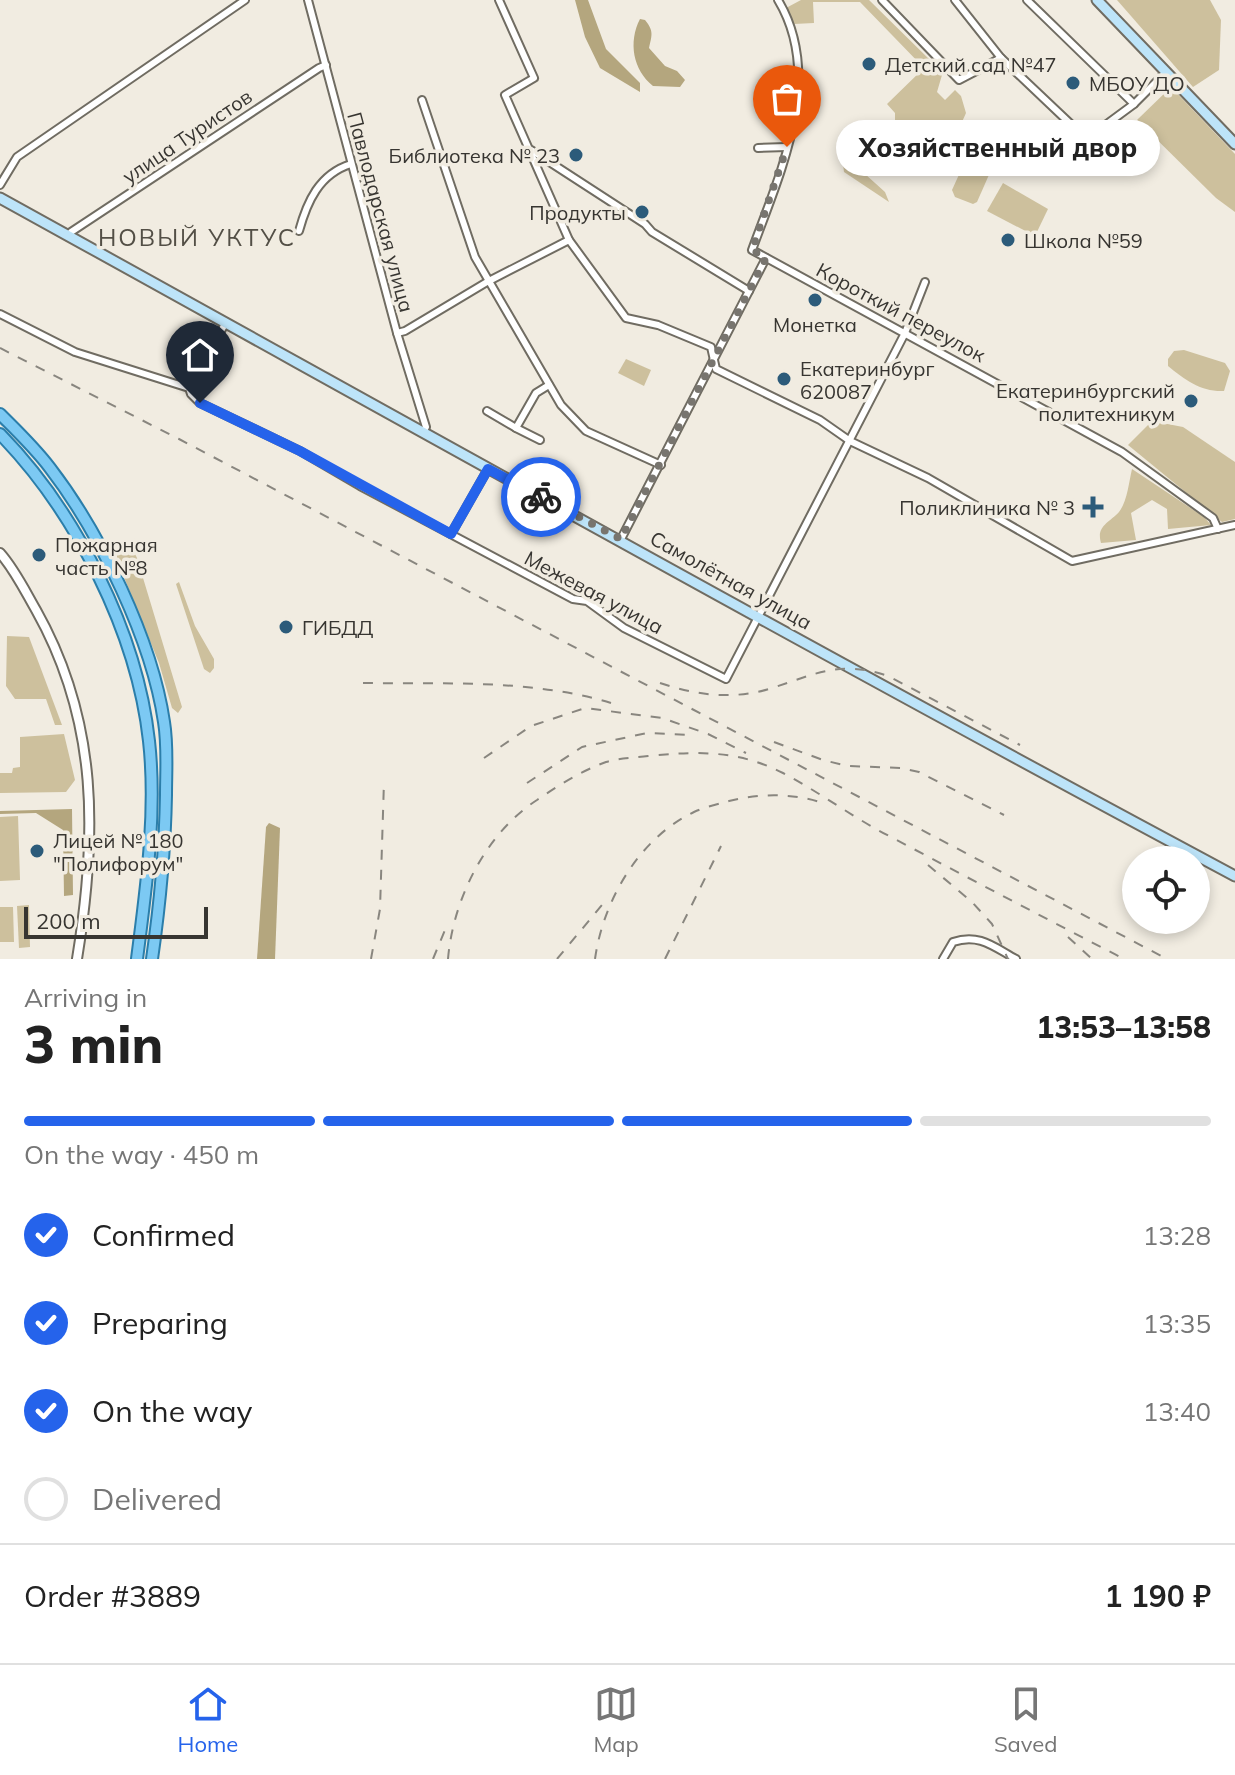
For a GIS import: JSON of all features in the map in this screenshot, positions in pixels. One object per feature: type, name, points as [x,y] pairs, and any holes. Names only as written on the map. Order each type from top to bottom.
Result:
[{"type":"main road","points":[[1097,0],[1235,144]]},
{"type":"main road","name":"Самолётная улица","points":[[0,198],[488,469],[1235,876]]},
{"type":"main road","points":[[0,414],[52,470],[101,550],[145,648],[159,697],[166,762],[165,841],[163,886],[152,959]]},
{"type":"main road","points":[[0,434],[40,481],[90,561],[114,611],[135,676],[147,726],[150,759],[149,850],[137,959]]},
{"type":"street","points":[[0,185],[17,157],[245,0]]},
{"type":"street","name":"Павлодарская улица","points":[[308,0],[397,333],[426,427],[423,432]]},
{"type":"street","points":[[499,0],[534,78],[505,95],[569,240],[626,318],[658,325],[711,347],[716,369],[820,420],[850,441],[928,478],[1072,561],[1235,525]]},
{"type":"street","points":[[621,539],[766,258],[752,250],[798,109],[798,58],[794,34],[778,0]]},
{"type":"street","points":[[882,0],[959,80],[1001,58]]},
{"type":"street","points":[[955,0],[1001,58],[1077,130],[1092,135],[1134,104],[1166,72]]},
{"type":"street","points":[[1027,0],[1134,104]]},
{"type":"street","name":"улица Туристов","points":[[69,236],[326,65]]},
{"type":"street","points":[[422,100],[475,257],[561,405],[586,431],[661,465]]},
{"type":"street","points":[[758,148],[787,147]]},
{"type":"street","points":[[530,150],[645,224],[652,232],[749,291]]},
{"type":"street","points":[[299,231],[307,202],[317,188],[351,164]]},
{"type":"street","points":[[397,333],[569,240]]},
{"type":"street","name":"Короткий переулок","points":[[766,258],[1122,452],[1213,518],[1218,529]]},
{"type":"street","points":[[760,618],[905,333],[925,282]]},
{"type":"street","name":"Межевая улица","points":[[0,314],[75,352],[189,388],[200,403],[300,451],[573,599],[587,601],[624,628],[726,679],[760,618]]},
{"type":"street","points":[[189,388],[226,322]]},
{"type":"street","points":[[516,428],[536,393],[549,385]]},
{"type":"street","points":[[487,411],[540,440]]},
{"type":"street","points":[[451,534],[488,469]]},
{"type":"street","points":[[0,553],[49,634],[81,728],[90,792],[91,831],[77,959]]},
{"type":"street","points":[[943,959],[953,942],[966,937],[977,939],[1016,959]]},
{"type":"shaded area","points":[[575,0],[588,0],[606,49],[640,83],[640,92],[600,68],[585,37]]},
{"type":"shaded area","points":[[801,0],[869,0],[932,62],[937,59],[947,70],[942,75],[937,92],[945,100],[955,90],[961,96],[966,113],[962,122],[895,127],[895,113],[887,104],[924,68],[860,2],[813,2],[814,23],[794,24],[786,8]]},
{"type":"shaded area","points":[[1117,0],[1210,0],[1221,20],[1219,70],[1193,87]]},
{"type":"shaded area","points":[[640,19],[645,20],[651,30],[649,48],[665,66],[677,71],[685,80],[680,87],[653,86],[641,72],[634,55],[634,37]]},
{"type":"shaded area","points":[[1171,87],[1235,154],[1235,212],[1216,198],[1137,120]]},
{"type":"shaded area","points":[[841,140],[846,146],[854,144],[857,164],[885,192],[889,202],[844,172],[837,142]]},
{"type":"shaded area","points":[[973,154],[990,162],[992,168],[977,202],[973,204],[955,197],[952,190],[967,157]]},
{"type":"shaded area","points":[[1003,183],[1048,209],[1035,236],[987,211]]},
{"type":"shaded area","points":[[1184,350],[1225,363],[1230,371],[1224,391],[1201,387],[1168,366],[1168,359],[1174,351]]},
{"type":"shaded area","points":[[626,359],[651,370],[644,386],[618,373]]},
{"type":"shaded area","points":[[1152,421],[1183,427],[1235,462],[1235,519],[1222,522],[1128,445]]},
{"type":"shaded area","points":[[1132,469],[1204,517],[1211,525],[1168,529],[1167,509],[1152,500],[1131,513],[1136,540],[1101,543],[1100,533],[1104,525],[1124,503]]},
{"type":"shaded area","points":[[126,548],[133,550],[137,558],[182,707],[178,713],[172,708],[159,663],[117,560],[117,553]]},
{"type":"shaded area","points":[[179,582],[195,626],[214,659],[214,668],[210,673],[204,669],[176,584]]},
{"type":"shaded area","points":[[7,636],[29,637],[62,725],[55,725],[46,699],[15,699],[6,686]]},
{"type":"shaded area","points":[[64,734],[75,780],[66,792],[0,793],[0,773],[12,773],[13,768],[20,767],[20,737]]},
{"type":"shaded area","points":[[72,809],[73,895],[64,896],[63,830],[36,813],[0,814],[0,811]]},
{"type":"shaded area","points":[[18,816],[20,880],[0,881],[0,817]]},
{"type":"shaded area","points":[[269,823],[280,828],[275,959],[257,959],[266,827]]},
{"type":"shaded area","points":[[29,905],[30,947],[19,948],[17,906]]},
{"type":"shaded area","points":[[0,907],[13,907],[14,942],[0,942]]},
{"type":"railway","points":[[0,348],[179,439],[1167,959]]},
{"type":"railway","points":[[660,683],[687,691],[727,695],[769,689],[827,671],[871,671],[888,676],[1020,745]]},
{"type":"railway","points":[[363,683],[519,686],[581,695],[611,703]]},
{"type":"railway","points":[[484,758],[531,726],[585,708],[662,718],[708,734],[746,753]]},
{"type":"railway","points":[[527,783],[582,747],[647,733],[689,735]]},
{"type":"railway","points":[[774,742],[847,766],[901,768],[919,772],[1004,815]]},
{"type":"railway","points":[[448,959],[457,913],[475,869],[502,830],[519,814],[562,784],[606,762],[683,753],[733,756],[766,765],[879,831],[1124,959]]},
{"type":"railway","points":[[371,959],[380,909],[384,781]]},
{"type":"railway","points":[[595,959],[599,937],[615,894],[641,855],[674,823],[703,809],[754,797],[790,796],[826,804]]},
{"type":"railway","points":[[665,959],[721,846]]},
{"type":"railway","points":[[928,865],[972,902],[992,924],[1008,959]]},
{"type":"railway","points":[[557,959],[607,899]]},
{"type":"railway","points":[[433,959],[447,925]]},
{"type":"railway","points":[[1068,937],[1092,959]]},
{"type":"way so far","points":[[541,497],[621,539],[766,258],[752,250],[787,147]]},
{"type":"place","name":"Детский сад №47","points":[[869,64]]},
{"type":"place","name":"МБОУ ДО","points":[[1073,83]]},
{"type":"place","name":"Хозяйственный двор","points":[[787,147]]},
{"type":"place","name":"Библиотека № 23","points":[[576,155]]},
{"type":"place","name":"Продукты","points":[[642,212]]},
{"type":"place","name":"Школа №59","points":[[1008,240]]},
{"type":"place","name":"Монетка","points":[[815,300]]},
{"type":"place","name":"Екатеринбург 620087","points":[[784,379]]},
{"type":"place","name":"Екатеринбургский политехникум","points":[[1191,401]]},
{"type":"place","name":"Поликлиника № 3","points":[[1093,507]]},
{"type":"place","name":"Пожарная часть №8","points":[[39,555]]},
{"type":"place","name":"ГИБДД","points":[[286,627]]},
{"type":"place","name":"Лицей № 180 \"Полифорум\"","points":[[37,851]]},
{"type":"district","name":"НОВЫЙ УКТУС","points":[[197,237]]},
{"type":"route","points":[[200,403],[300,451],[451,534],[488,469],[541,497]]}]
